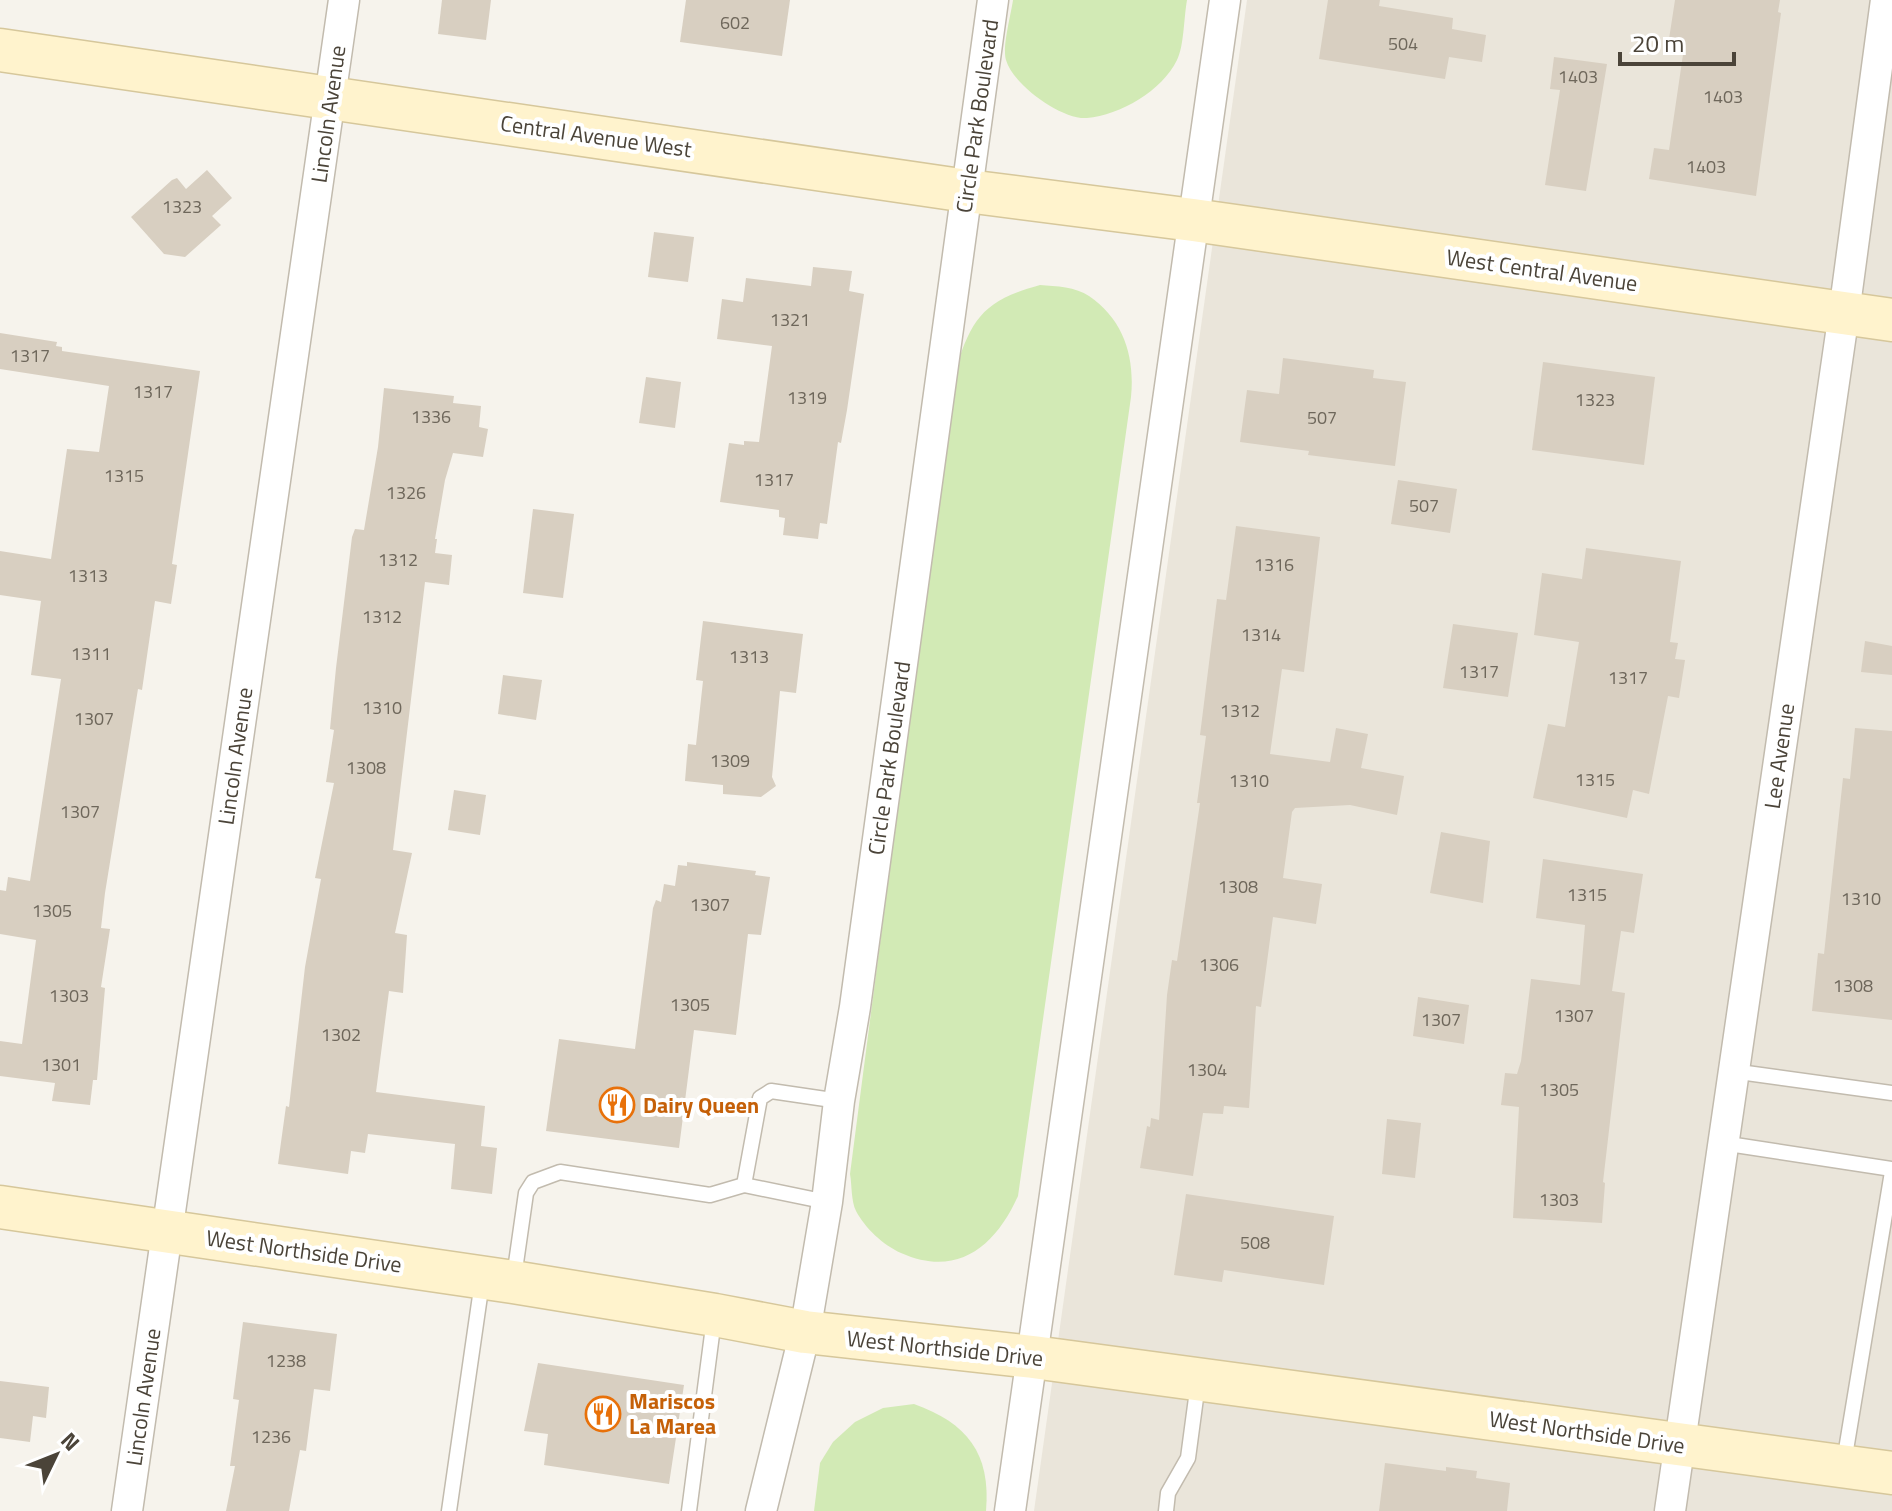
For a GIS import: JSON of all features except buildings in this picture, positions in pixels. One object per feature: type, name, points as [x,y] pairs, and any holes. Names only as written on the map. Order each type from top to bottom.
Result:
[{"type":"street","name":"Lincoln Avenue","points":[[127,1511],[344,0]]},
{"type":"street","name":"Circle Park Boulevard","points":[[761,1511],[805,1332],[827,1202],[993,0]]},
{"type":"street","points":[[1010,1511],[1225,0]]},
{"type":"street","name":"Lee Avenue","points":[[1670,1511],[1677,1444],[1844,313],[1886,0]]},
{"type":"street","name":"Central Avenue West","points":[[0,50],[967,191],[1193,220]]},
{"type":"street","name":"West Central Avenue","points":[[1193,220],[1892,320]]},
{"type":"street","name":"West Northside Drive","points":[[0,1207],[498,1280],[805,1332],[1033,1357],[1892,1473]]},
{"type":"lane","points":[[1732,1071],[1892,1093]]},
{"type":"lane","points":[[744,1185],[760,1098],[771,1091],[839,1101]]},
{"type":"lane","points":[[1722,1143],[1892,1170],[1843,1467]]},
{"type":"lane","points":[[449,1511],[498,1280],[526,1193],[533,1182],[560,1172],[710,1195],[744,1185],[827,1202]]},
{"type":"lane","points":[[689,1511],[715,1315]]},
{"type":"lane","points":[[1166,1511],[1168,1493],[1188,1458],[1199,1379]]},
{"type":"shaded area","points":[[1247,0],[1892,0],[1892,1511],[1034,1511]]},
{"type":"green space","points":[[1013,0],[1187,0],[1177,60],[1161,82],[1126,107],[1087,118],[1065,113],[1028,90],[1010,70],[1005,54]]},
{"type":"green space","points":[[1040,285],[1084,293],[1111,316],[1129,354],[1131,397],[1018,1196],[998,1230],[972,1253],[940,1262],[921,1260],[888,1245],[864,1224],[854,1207],[850,1174],[954,375],[966,340],[982,315],[1004,298]]},
{"type":"green space","points":[[914,1404],[948,1421],[972,1443],[984,1472],[986,1511],[814,1511],[820,1463],[833,1442],[855,1422],[883,1408]]},
{"type":"place","name":"Dairy Queen","points":[[617,1105]]},
{"type":"place","name":"Mariscos La Marea","points":[[603,1414]]}]
